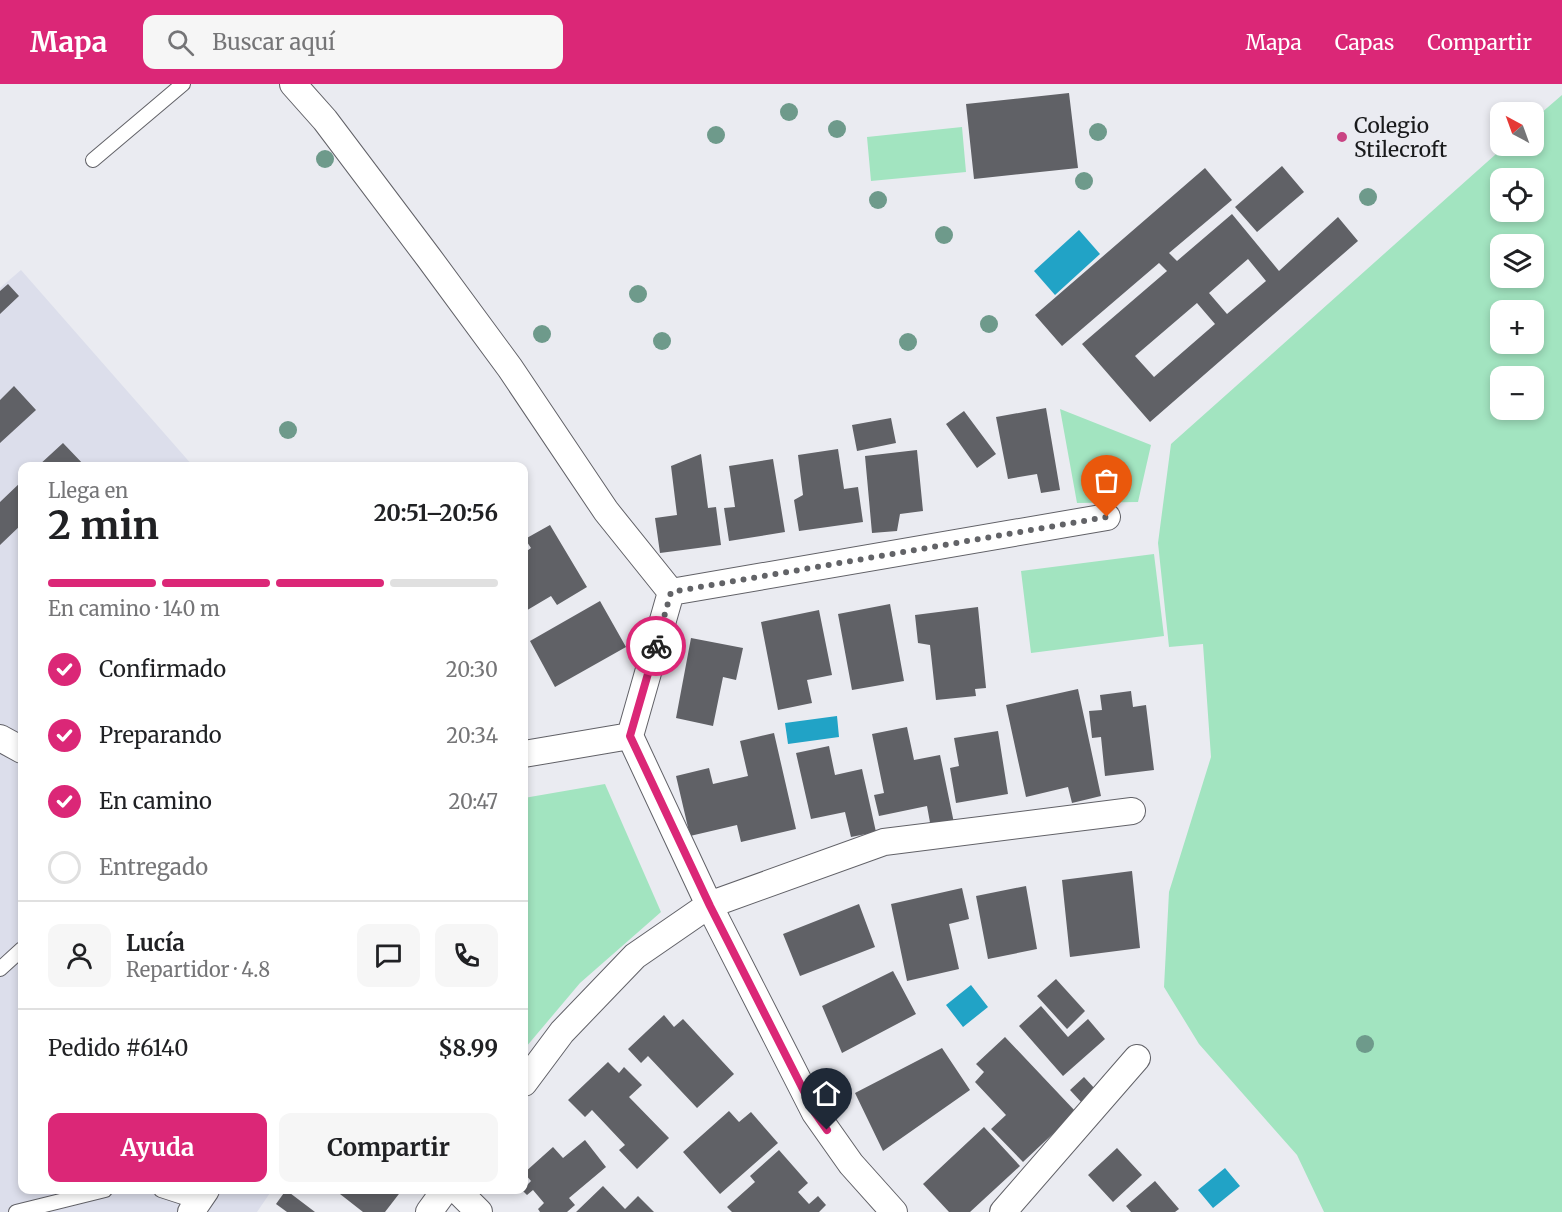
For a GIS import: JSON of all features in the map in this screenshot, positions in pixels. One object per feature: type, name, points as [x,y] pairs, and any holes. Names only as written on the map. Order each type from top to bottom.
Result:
[{"type":"street","points":[[293,84],[325,120],[429,258],[510,368],[606,511],[671,592]]},
{"type":"street","points":[[671,592],[1107,517]]},
{"type":"street","points":[[671,592],[630,736],[710,906],[815,1113],[851,1164],[894,1212]]},
{"type":"street","points":[[528,753],[630,736]]},
{"type":"street","points":[[0,738],[18,748]]},
{"type":"street","points":[[528,1078],[562,1032],[635,956],[710,906],[884,842],[1132,811]]},
{"type":"street","points":[[1004,1212],[1137,1058]]},
{"type":"street","points":[[429,1212],[442,1194]]},
{"type":"street","points":[[460,1194],[479,1212]]},
{"type":"lane","points":[[93,160],[183,84]]},
{"type":"lane","points":[[0,969],[18,953]]},
{"type":"lane","points":[[16,1212],[89,1194]]},
{"type":"lane","points":[[174,1194],[198,1201]]},
{"type":"shaded area","points":[[21,270],[189,462],[18,462],[18,1194],[269,1194],[257,1212],[0,1212],[0,288]]},
{"type":"green space","points":[[1562,95],[1562,1212],[1324,1212],[1297,1155],[1199,1044],[1164,987],[1169,892],[1211,757],[1203,644],[1169,647],[1158,543],[1171,444],[1494,156],[1544,156],[1544,111]]},
{"type":"green space","points":[[962,127],[966,172],[871,181],[867,137]]},
{"type":"green space","points":[[1060,409],[1151,445],[1138,502],[1077,503]]},
{"type":"green space","points":[[1154,554],[1164,636],[1031,653],[1021,571]]},
{"type":"green space","points":[[605,784],[661,912],[580,983],[528,1045],[528,797]]},
{"type":"water","points":[[1079,230],[1100,254],[1055,295],[1034,271]]},
{"type":"water","points":[[837,716],[839,737],[788,744],[785,723]]},
{"type":"water","points":[[971,985],[988,1007],[963,1027],[946,1005]]},
{"type":"water","points":[[1225,1168],[1240,1186],[1213,1208],[1198,1190]]},
{"type":"building","points":[[1069,93],[1078,168],[974,179],[966,104]]},
{"type":"building","points":[[1282,166],[1304,192],[1257,232],[1235,207]]},
{"type":"building","points":[[1205,168],[1232,200],[1169,253],[1177,261],[1232,214],[1279,271],[1338,217],[1358,241],[1150,422],[1082,344],[1167,271],[1159,263],[1062,346],[1035,315]],"holes":[[[1248,259],[1266,281],[1227,314],[1209,293]],[[1197,303],[1215,324],[1154,377],[1135,356]]]},
{"type":"building","points":[[8,284],[19,296],[0,314],[0,291]]},
{"type":"building","points":[[14,386],[36,410],[0,443],[0,400]]},
{"type":"building","points":[[1046,408],[1060,490],[1041,493],[1037,474],[1008,479],[996,417]]},
{"type":"building","points":[[964,411],[996,454],[977,468],[946,424]]},
{"type":"building","points":[[891,418],[896,443],[857,451],[852,425]]},
{"type":"building","points":[[63,443],[81,462],[42,462]]},
{"type":"building","points":[[838,449],[844,489],[858,487],[863,522],[799,531],[794,500],[803,495],[798,455]]},
{"type":"building","points":[[917,450],[923,511],[900,514],[897,531],[872,533],[865,456]]},
{"type":"building","points":[[701,454],[708,508],[716,507],[721,545],[660,553],[655,518],[677,515],[671,466]]},
{"type":"building","points":[[773,459],[785,532],[729,541],[724,508],[735,507],[729,466]]},
{"type":"building","points":[[18,485],[18,528],[0,545],[0,502]]},
{"type":"building","points":[[550,525],[587,587],[557,605],[551,596],[528,610],[528,550],[531,548],[528,537]]},
{"type":"building","points":[[600,601],[626,647],[555,687],[530,641]]},
{"type":"building","points":[[890,604],[904,681],[852,690],[838,614]]},
{"type":"building","points":[[978,607],[986,688],[975,689],[976,696],[936,700],[930,645],[918,643],[915,615]]},
{"type":"building","points":[[819,610],[832,675],[807,680],[812,703],[778,710],[761,622]]},
{"type":"building","points":[[691,638],[743,648],[736,680],[723,677],[713,726],[676,718]]},
{"type":"building","points":[[1078,689],[1101,796],[1072,803],[1068,787],[1026,797],[1006,705]]},
{"type":"building","points":[[1131,691],[1133,707],[1146,705],[1154,770],[1105,776],[1101,737],[1092,738],[1089,711],[1102,710],[1100,695]]},
{"type":"building","points":[[907,727],[914,760],[940,755],[954,823],[931,828],[927,806],[879,816],[874,795],[884,793],[872,734]]},
{"type":"building","points":[[998,731],[1008,794],[956,803],[950,768],[959,766],[954,738]]},
{"type":"building","points":[[774,733],[796,829],[741,842],[737,825],[690,836],[676,776],[709,768],[713,784],[748,776],[740,741]]},
{"type":"building","points":[[829,746],[835,775],[862,769],[876,832],[851,837],[845,812],[811,819],[796,753]]},
{"type":"building","points":[[1132,871],[1140,948],[1070,957],[1062,880]]},
{"type":"building","points":[[1026,886],[1037,949],[988,959],[976,896]]},
{"type":"building","points":[[962,888],[969,919],[949,924],[959,969],[907,981],[891,904]]},
{"type":"building","points":[[859,904],[875,947],[800,976],[783,934]]},
{"type":"building","points":[[893,971],[916,1014],[842,1053],[822,1006]]},
{"type":"building","points":[[1056,979],[1085,1011],[1067,1029],[1037,996]]},
{"type":"building","points":[[1041,1006],[1068,1037],[1088,1019],[1105,1039],[1063,1076],[1019,1026]]},
{"type":"building","points":[[664,1015],[674,1027],[683,1019],[734,1074],[697,1108],[648,1056],[641,1063],[628,1049]]},
{"type":"building","points":[[1005,1037],[1076,1112],[1023,1162],[991,1129],[1006,1115],[975,1082],[984,1072],[976,1064]]},
{"type":"building","points":[[942,1048],[970,1090],[883,1151],[855,1093]]},
{"type":"building","points":[[608,1062],[619,1073],[624,1067],[642,1085],[629,1097],[669,1138],[637,1169],[619,1150],[625,1145],[592,1110],[585,1117],[568,1100]]},
{"type":"building","points":[[1084,1077],[1096,1090],[1082,1103],[1070,1090]]},
{"type":"building","points":[[729,1111],[739,1122],[751,1112],[778,1143],[720,1194],[683,1152]]},
{"type":"building","points":[[984,1127],[1020,1166],[970,1212],[949,1212],[923,1184]]},
{"type":"building","points":[[585,1140],[606,1167],[569,1198],[575,1205],[567,1212],[540,1212],[538,1209],[544,1203],[533,1190],[527,1195],[526,1194],[528,1194],[528,1184],[531,1181],[528,1178],[528,1169],[553,1147],[563,1158]]},
{"type":"building","points":[[1117,1148],[1142,1175],[1113,1202],[1088,1175]]},
{"type":"building","points":[[779,1150],[808,1183],[798,1192],[809,1204],[818,1196],[826,1205],[819,1212],[732,1212],[727,1207],[755,1182],[750,1176]]},
{"type":"building","points":[[1155,1181],[1179,1209],[1175,1212],[1131,1212],[1126,1206]]},
{"type":"building","points":[[603,1186],[625,1209],[638,1196],[654,1212],[576,1212]]},
{"type":"building","points":[[283,1194],[291,1194],[315,1212],[287,1212],[276,1204]]},
{"type":"building","points":[[340,1194],[399,1194],[385,1212],[363,1212]]},
{"type":"way so far","points":[[656,646],[671,592],[1107,517]]},
{"type":"place","name":"Colegio Stilecroft","points":[[1342,137]]},
{"type":"route","points":[[656,646],[630,736],[710,906],[815,1113],[827,1130]]}]
